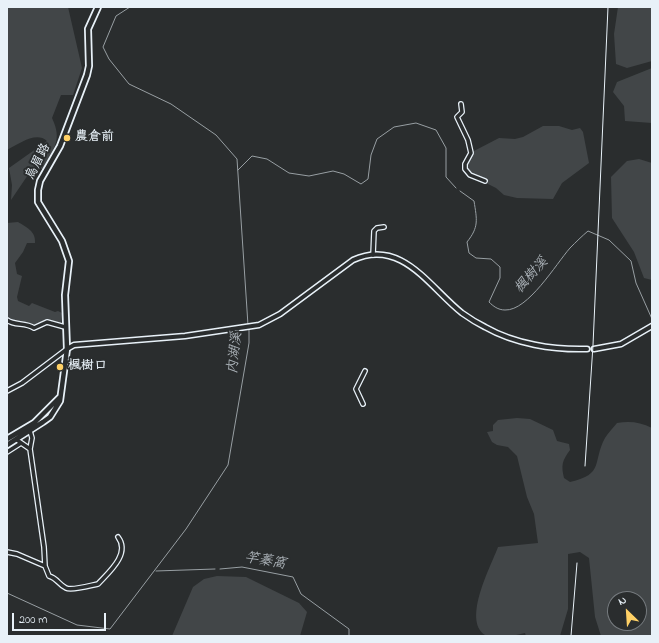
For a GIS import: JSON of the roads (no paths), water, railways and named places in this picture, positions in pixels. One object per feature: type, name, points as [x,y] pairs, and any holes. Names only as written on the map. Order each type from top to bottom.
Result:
[{"type":"main road","name":"烏眉路","points":[[7,445],[17,440],[50,417],[58,405],[60,397],[66,349],[65,327],[69,261],[62,241],[38,202],[38,190],[40,181],[60,146],[87,75],[89,66],[88,29],[98,7]]},
{"type":"main road","points":[[7,439],[34,423],[60,397]]},
{"type":"street","points":[[461,104],[462,112],[456,117],[468,140],[471,153],[465,164],[465,169],[470,175],[485,181]]},
{"type":"street","points":[[373,255],[374,231],[377,228],[384,227]]},
{"type":"street","points":[[7,391],[22,383],[66,349],[74,345],[185,336],[259,325],[280,314],[344,266],[360,257],[373,255],[391,256],[407,263],[461,313],[497,333],[533,345],[567,349],[587,349]]},
{"type":"street","points":[[7,320],[13,324],[26,323],[34,328],[46,322],[65,327]]},
{"type":"street","points":[[594,349],[621,344],[652,327]]},
{"type":"street","points":[[363,404],[356,389],[365,371]]},
{"type":"street","points":[[30,431],[32,438],[30,449],[44,547],[45,566],[48,576],[58,580],[67,588],[98,584],[121,555],[121,544],[118,538]]},
{"type":"street","points":[[17,440],[30,449]]},
{"type":"street","points":[[7,452],[21,443]]},
{"type":"street","points":[[7,552],[17,554],[45,566]]},
{"type":"waterway","name":"內湖溪","points":[[130,7],[116,16],[103,47],[109,59],[129,84],[171,104],[216,135],[237,159],[248,325]]},
{"type":"waterway","name":"楓樹溪","points":[[238,170],[252,156],[267,159],[289,173],[309,176],[333,171],[344,174],[361,184],[368,179],[371,155],[377,139],[394,127],[416,123],[436,130],[446,148],[446,177],[456,188]]},
{"type":"waterway","name":"楓樹溪","points":[[460,191],[474,201],[476,223],[474,232],[467,242],[469,253],[476,258],[491,259],[500,267],[500,278],[489,302],[494,306],[505,310],[514,308],[523,303],[541,285],[570,248],[588,231],[609,240],[631,261],[636,283],[652,319]]},
{"type":"waterway","name":"內湖溪","points":[[7,593],[77,625],[110,629],[186,529],[228,465],[249,343],[249,329]]},
{"type":"waterway","name":"竿蓁窩","points":[[220,569],[242,567],[293,577],[301,594],[349,629],[349,636]]},
{"type":"waterway","name":"竿蓁窩","points":[[156,571],[215,569]]},
{"type":"railway","points":[[585,466],[593,345],[608,7]]},
{"type":"railway","points":[[571,636],[577,563]]},
{"type":"place","name":"農倉前","points":[[67,138]]},
{"type":"place","name":"楓樹口","points":[[60,367]]}]
